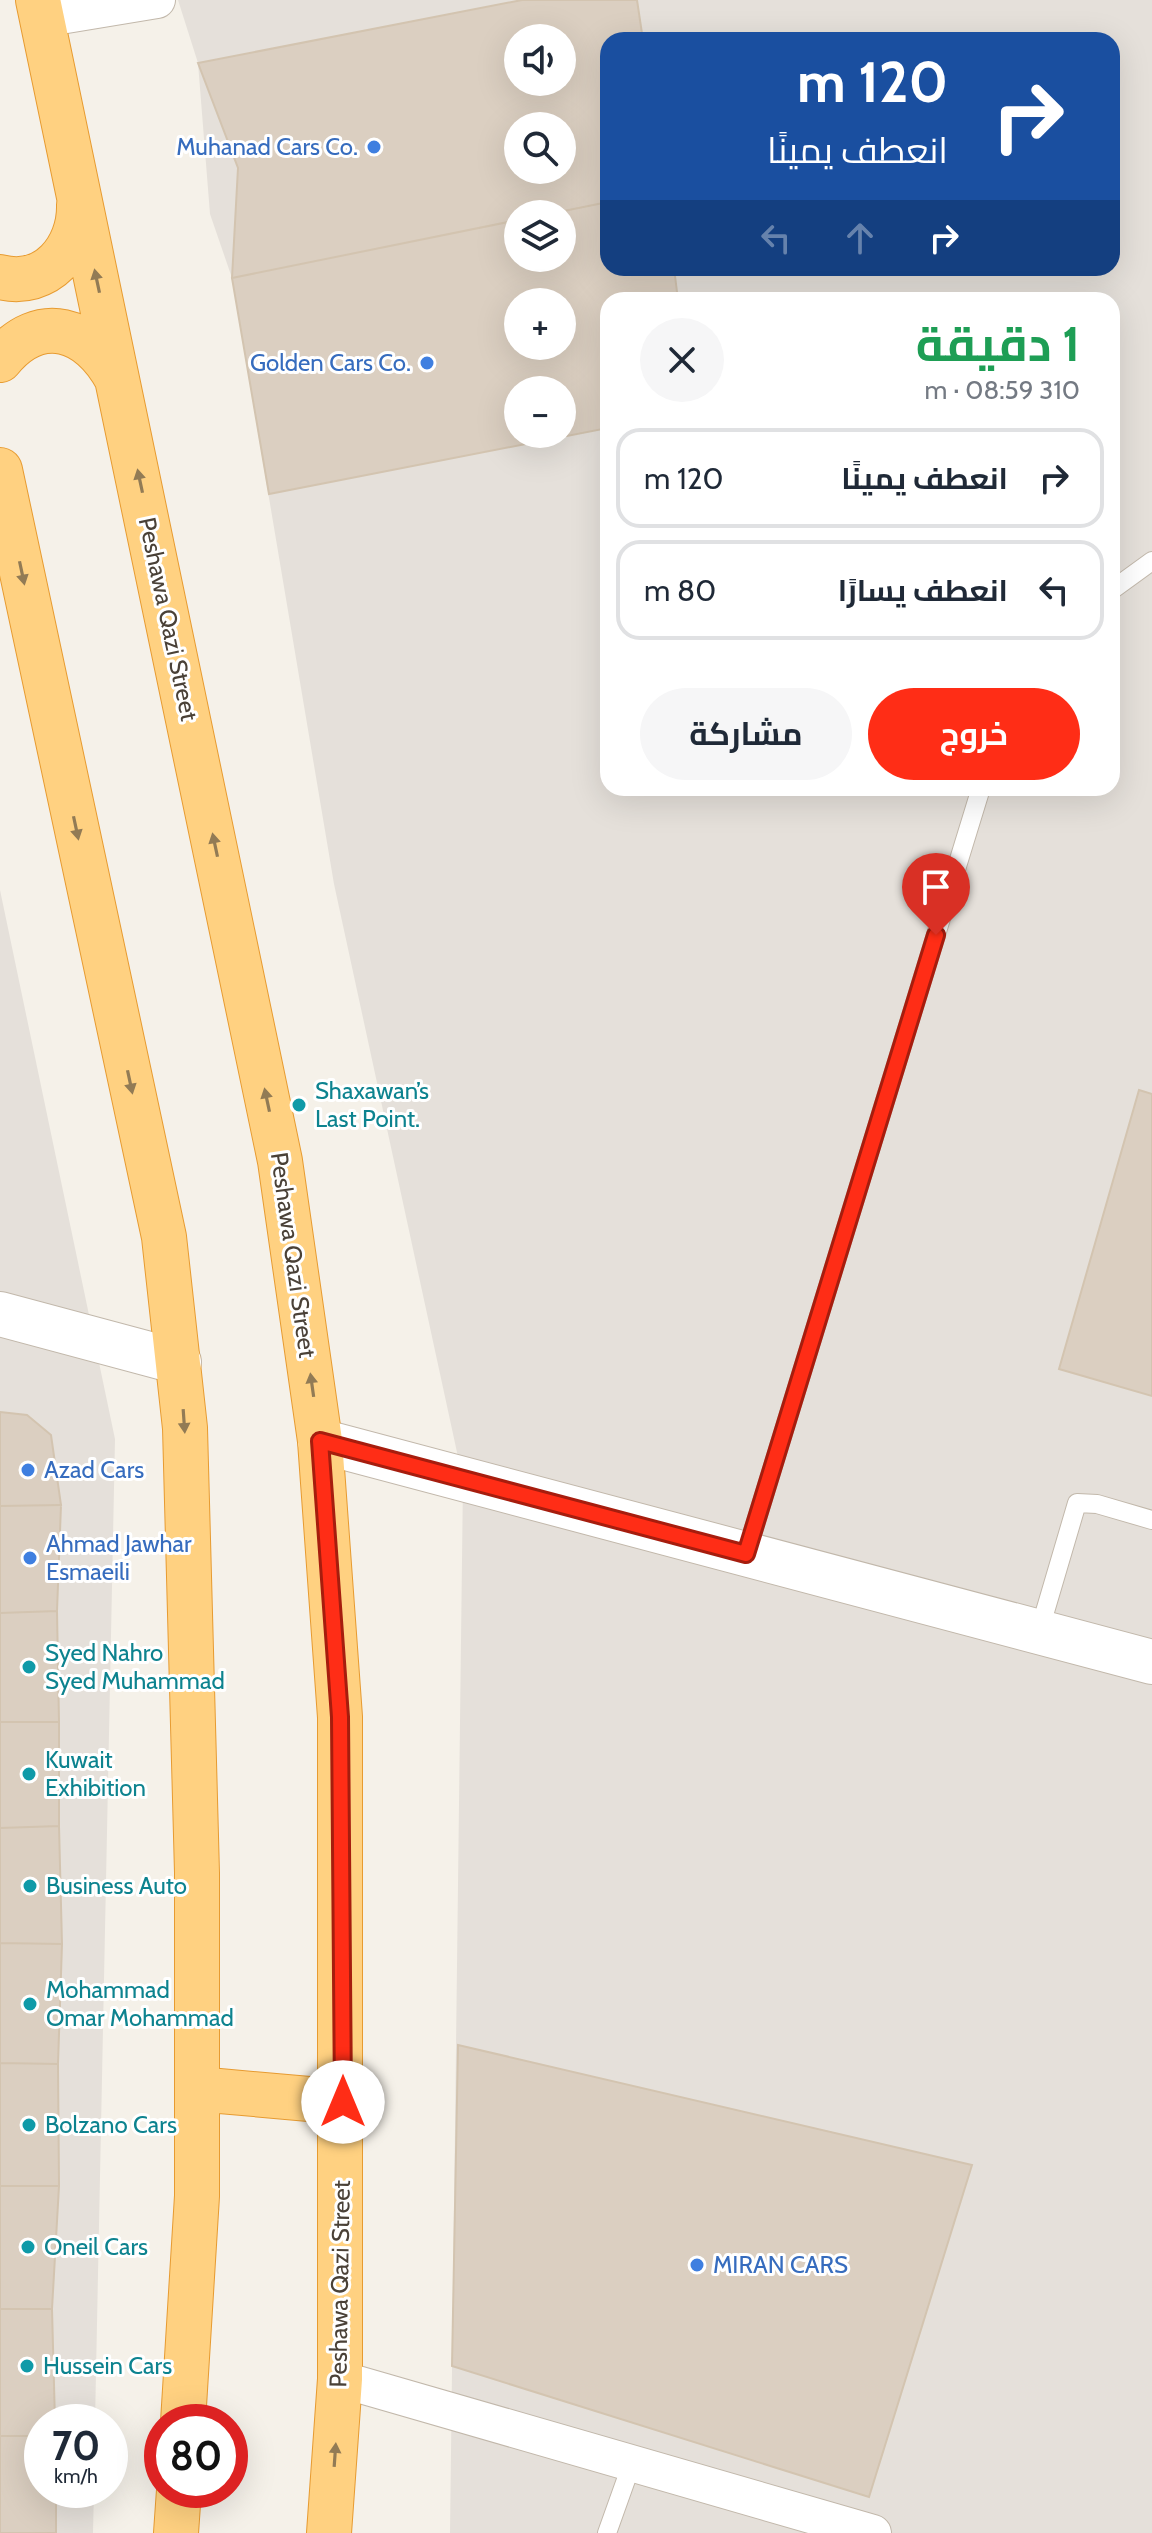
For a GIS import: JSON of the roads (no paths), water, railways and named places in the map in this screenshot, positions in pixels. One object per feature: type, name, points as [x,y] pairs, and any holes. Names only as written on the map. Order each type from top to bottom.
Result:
[{"type":"highway","name":"Peshawa Qazi Street","points":[[40,9],[280,1161],[320,1441],[340,1717],[343,2102],[340,2379],[329,2533]]},
{"type":"highway","points":[[0,277],[29,278],[48,270],[64,256],[75,238],[78,191]]},
{"type":"highway","points":[[0,360],[11,347],[29,336],[50,330],[71,333],[90,342],[106,357],[120,385]]},
{"type":"highway","points":[[0,470],[164,1237],[179,1362],[185,1428],[197,1873],[197,2196],[184,2404]]},
{"type":"highway","points":[[197,2089],[343,2102]]},
{"type":"highway","points":[[176,2533],[178,2508]]},
{"type":"street","points":[[40,9],[157,0]]},
{"type":"street","points":[[0,1314],[179,1362]]},
{"type":"street","points":[[320,1441],[1152,1662]]},
{"type":"street","points":[[340,2379],[873,2533]]},
{"type":"lane","points":[[1120,584],[1152,561]]},
{"type":"lane","points":[[746,1554],[979,796]]},
{"type":"lane","points":[[1039,1632],[1077,1503],[1097,1504],[1152,1520]]},
{"type":"lane","points":[[607,2533],[632,2463]]},
{"type":"place","name":"Muhanad Cars Co.","points":[[374,147]]},
{"type":"place","name":"Golden Cars Co.","points":[[427,363]]},
{"type":"place","name":"Shaxawan’s Last Point.","points":[[299,1105]]},
{"type":"place","name":"Azad Cars","points":[[28,1470]]},
{"type":"place","name":"Ahmad Jawhar Esmaeili","points":[[30,1558]]},
{"type":"place","name":"Syed Nahro Syed Muhammad","points":[[29,1667]]},
{"type":"place","name":"Kuwait Exhibition","points":[[29,1774]]},
{"type":"place","name":"Business Auto","points":[[30,1886]]},
{"type":"place","name":"Mohammad Omar Mohammad","points":[[30,2004]]},
{"type":"place","name":"Bolzano Cars","points":[[29,2125]]},
{"type":"place","name":"Oneil Cars","points":[[28,2247]]},
{"type":"place","name":"MIRAN CARS","points":[[697,2265]]},
{"type":"place","name":"Hussein Cars","points":[[27,2366]]}]
